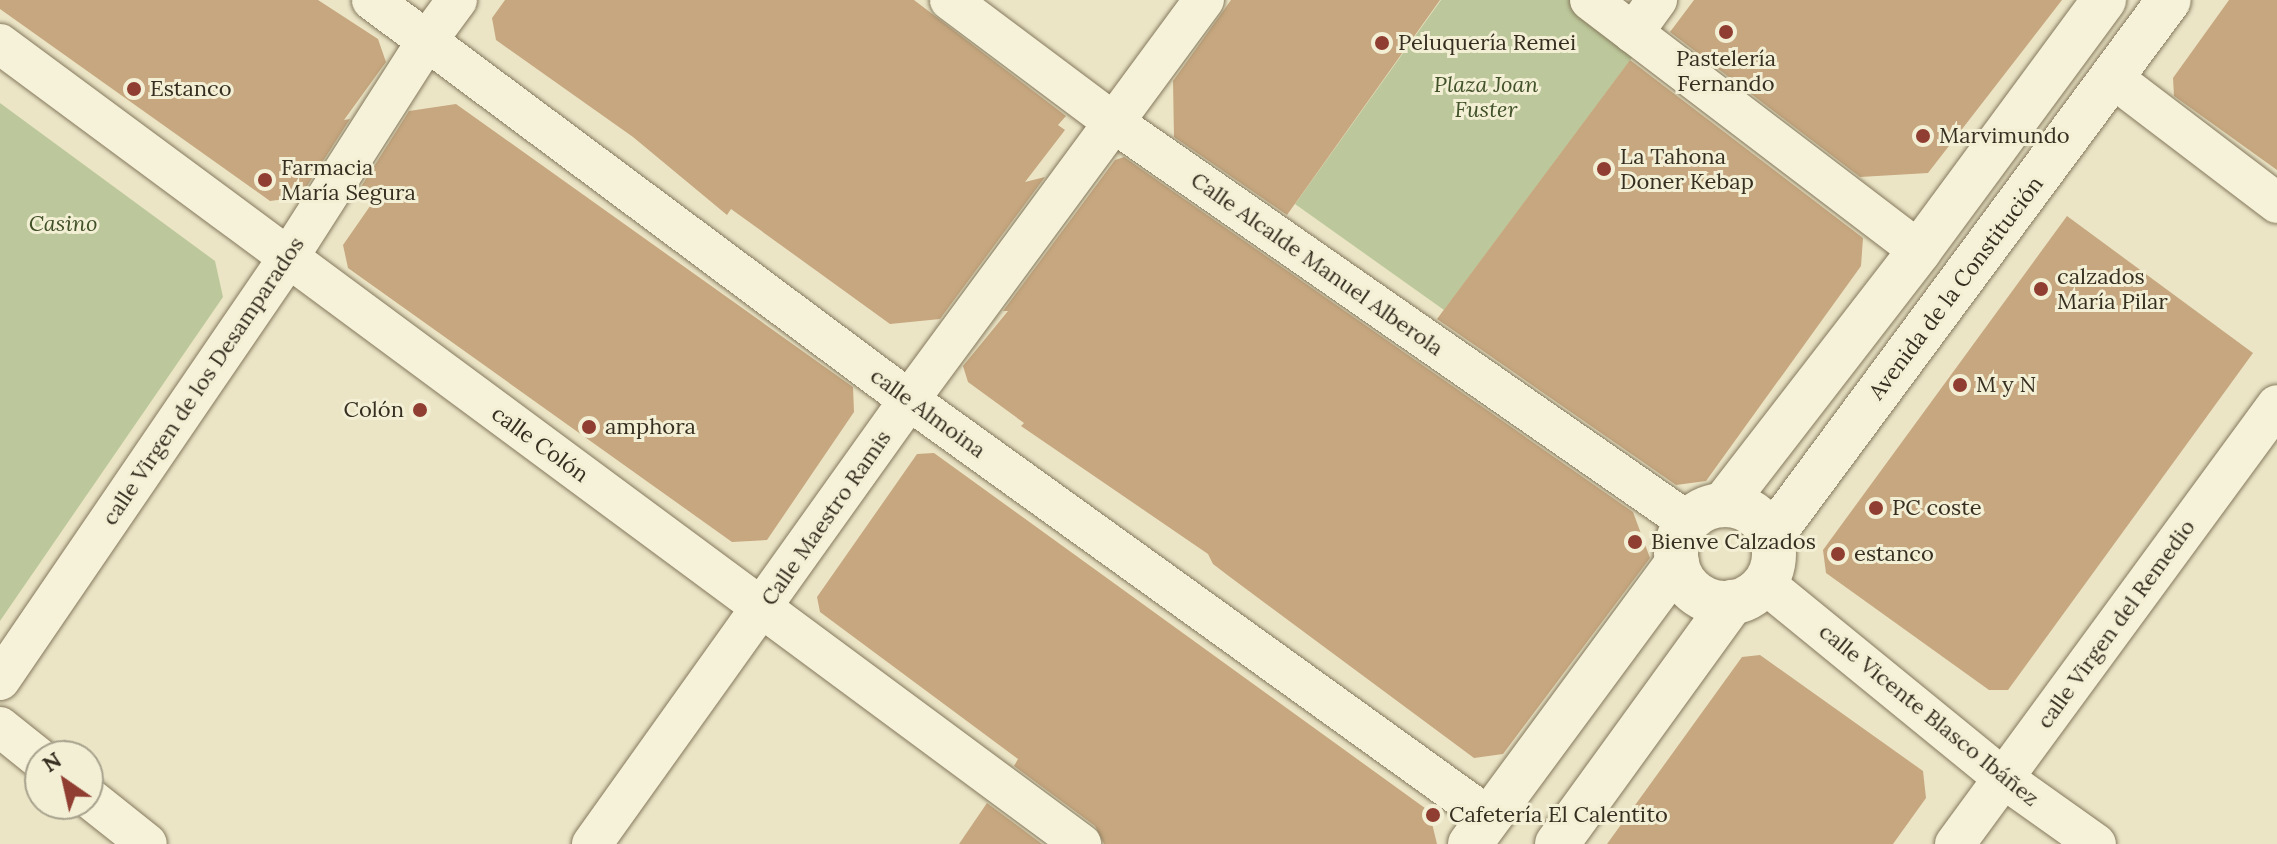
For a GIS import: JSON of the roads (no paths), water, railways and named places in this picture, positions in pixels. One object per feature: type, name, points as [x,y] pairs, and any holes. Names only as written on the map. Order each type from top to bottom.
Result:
[{"type":"street","name":"calle Almoina","points":[[372,0],[1480,831]]},
{"type":"street","name":"calle Virgen de los Desamparados","points":[[0,680],[288,258],[426,42],[457,0]]},
{"type":"street","name":"Calle Alcalde Manuel Alberola","points":[[950,0],[1113,122],[1696,530]]},
{"type":"street","name":"Calle Maestro Ramis","points":[[592,844],[909,400],[1204,0]]},
{"type":"street","points":[[1590,0],[1919,251]]},
{"type":"street","points":[[1633,33],[1657,0]]},
{"type":"street","points":[[1480,831],[1696,530],[1919,251],[2104,0]]},
{"type":"street","name":"Avenida de la Constitución","points":[[1771,537],[2169,0]]},
{"type":"street","name":"calle Colón","points":[[0,44],[1081,844]]},
{"type":"street","points":[[2113,78],[2277,203]]},
{"type":"street","name":"calle Virgen del Remedio","points":[[1955,844],[2277,405]]},
{"type":"street","points":[[1557,844],[1748,592],[1772,569],[1771,537],[1764,523],[1752,513],[1696,530]]},
{"type":"street","points":[[1696,530],[1683,578],[1694,591],[1708,599],[1748,592]]},
{"type":"street","name":"calle Vicente Blasco Ibáñez","points":[[1748,592],[2096,844]]},
{"type":"street","points":[[0,727],[24,746]]},
{"type":"street","points":[[104,810],[147,844]]},
{"type":"place","name":"Pastelería Fernando","points":[[1726,32]]},
{"type":"place","name":"Peluquería Remei","points":[[1382,43]]},
{"type":"place","name":"Estanco","points":[[134,89]]},
{"type":"place","name":"Marvimundo","points":[[1923,136]]},
{"type":"place","name":"La Tahona Doner Kebap","points":[[1604,169]]},
{"type":"place","name":"Farmacia María Segura","points":[[265,180]]},
{"type":"place","name":"calzados María Pilar","points":[[2041,289]]},
{"type":"place","name":"M y N","points":[[1960,385]]},
{"type":"place","name":"Colón","points":[[420,410]]},
{"type":"place","name":"amphora","points":[[589,427]]},
{"type":"place","name":"PC coste","points":[[1876,508]]},
{"type":"place","name":"Bienve Calzados","points":[[1635,542]]},
{"type":"place","name":"estanco","points":[[1838,554]]},
{"type":"place","name":"Cafetería El Calentito","points":[[1433,815]]},
{"type":"park label","name":"Plaza Joan Fuster","points":[[1486,96]]},
{"type":"park label","name":"Casino","points":[[63,224]]}]
